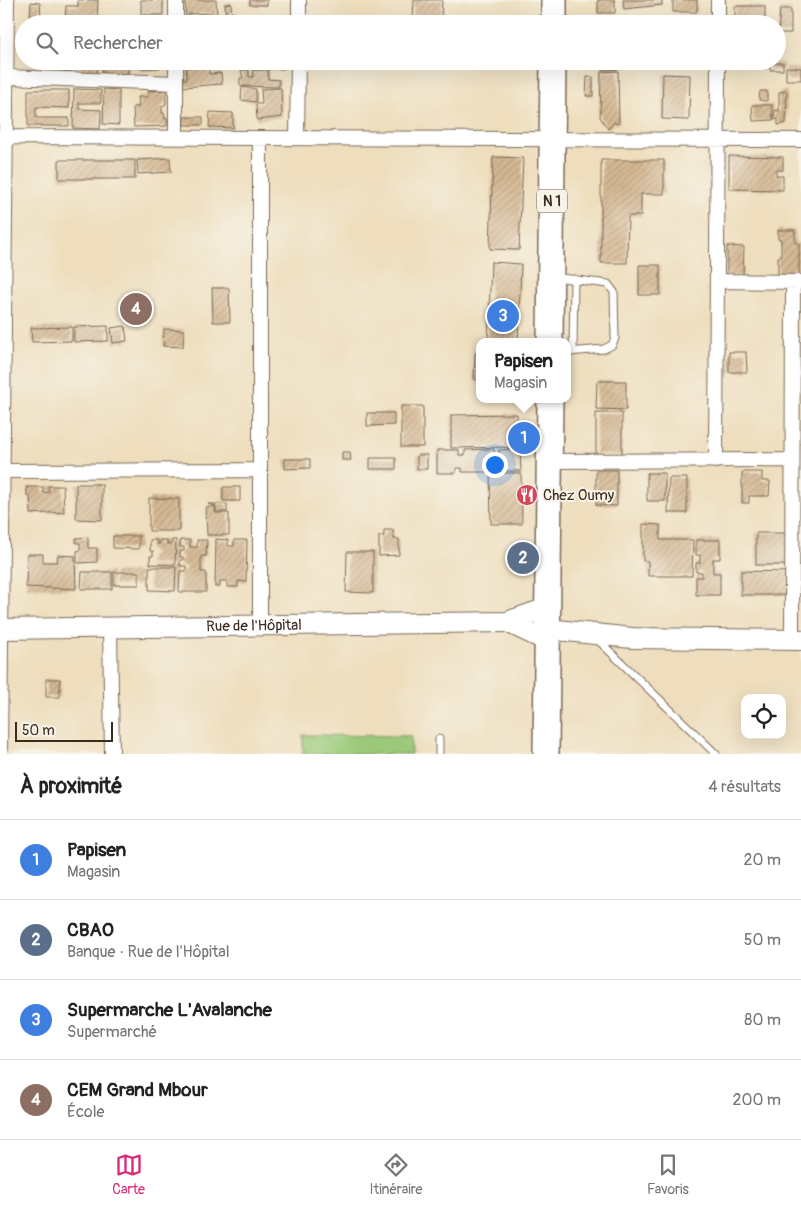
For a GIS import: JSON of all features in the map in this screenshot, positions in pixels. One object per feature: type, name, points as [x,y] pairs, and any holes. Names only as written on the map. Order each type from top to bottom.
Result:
[{"type":"highway","points":[[554,0],[554,15]]},
{"type":"highway","name":"N 1","points":[[551,338],[563,278],[553,139],[553,70]]},
{"type":"highway","points":[[546,754],[550,403]]},
{"type":"main road","points":[[507,622],[547,626],[593,635],[797,640]]},
{"type":"main road","points":[[507,622],[547,626]]},
{"type":"main road","name":"Rue de l'Hôpital","points":[[1,629],[260,627],[507,622]]},
{"type":"street","points":[[0,754],[3,471],[3,137],[7,77],[7,0]]},
{"type":"street","points":[[176,0],[176,15]]},
{"type":"street","points":[[299,0],[299,15]]},
{"type":"street","points":[[718,0],[718,15]]},
{"type":"street","points":[[176,70],[176,138]]},
{"type":"street","points":[[297,138],[298,70]]},
{"type":"street","points":[[716,461],[718,70]]},
{"type":"street","points":[[7,77],[176,83]]},
{"type":"street","points":[[3,137],[801,140]]},
{"type":"street","points":[[260,138],[258,470],[260,627]]},
{"type":"street","points":[[717,281],[797,282],[792,460],[797,640]]},
{"type":"street","points":[[549,462],[792,460]]},
{"type":"street","points":[[3,471],[258,470]]},
{"type":"street","points":[[110,629],[112,754]]},
{"type":"lane","points":[[569,338],[563,278],[608,284],[614,292],[615,338],[612,345],[604,349],[571,352]]},
{"type":"lane","points":[[593,635],[716,754]]},
{"type":"lane","points":[[438,754],[439,740]]},
{"type":"green space","points":[[303,735],[411,736],[411,754],[303,754]]},
{"type":"building","points":[[78,0],[98,0],[97,15],[65,15],[66,6],[78,6]]},
{"type":"building","points":[[141,0],[163,0],[163,15],[141,15]]},
{"type":"building","points":[[185,0],[216,0],[217,15],[211,15],[211,13],[186,15]]},
{"type":"building","points":[[250,0],[267,0],[267,5],[250,5]]},
{"type":"building","points":[[414,0],[442,0],[441,15],[413,15]]},
{"type":"building","points":[[598,0],[615,0],[615,13],[598,13]]},
{"type":"building","points":[[623,0],[662,0],[662,5],[624,9]]},
{"type":"building","points":[[673,0],[697,0],[697,12],[673,12]]},
{"type":"building","points":[[31,2],[40,3],[41,15],[30,15]]},
{"type":"building","points":[[231,3],[232,15],[226,15],[225,4]]},
{"type":"building","points":[[735,6],[765,6],[765,15],[735,15]]},
{"type":"building","points":[[780,9],[791,9],[791,33],[786,33],[786,15],[780,15]]},
{"type":"building","points":[[786,67],[801,68],[801,80],[786,80]]},
{"type":"building","points":[[83,70],[97,70],[97,78],[83,78]]},
{"type":"building","points":[[102,70],[128,70],[128,74],[102,73]]},
{"type":"building","points":[[186,70],[209,70],[209,74],[221,73],[222,84],[182,87],[182,79],[187,79]]},
{"type":"building","points":[[241,70],[249,70],[249,77],[253,77],[253,70],[268,70],[268,79],[279,80],[279,87],[240,86],[240,78],[243,78]]},
{"type":"building","points":[[618,71],[619,123],[616,124],[614,122],[608,129],[600,117],[601,72]]},
{"type":"building","points":[[663,74],[690,75],[689,120],[662,119]]},
{"type":"building","points":[[587,77],[593,77],[593,96],[586,96]]},
{"type":"building","points":[[242,87],[256,89],[256,102],[241,100]]},
{"type":"building","points":[[281,88],[282,117],[257,120],[256,104],[262,104],[261,89]]},
{"type":"building","points":[[74,89],[101,90],[101,103],[79,103],[79,109],[101,110],[100,129],[73,128]]},
{"type":"building","points":[[104,89],[119,90],[119,125],[103,124]]},
{"type":"building","points":[[28,90],[69,90],[69,108],[36,107],[36,118],[69,118],[69,126],[28,126]]},
{"type":"building","points":[[166,90],[166,104],[162,106],[162,113],[164,113],[165,119],[167,118],[167,126],[134,127],[133,107],[139,107],[138,97],[148,97],[148,91]]},
{"type":"building","points":[[760,91],[767,91],[767,101],[759,100]]},
{"type":"building","points":[[787,91],[786,123],[778,125],[778,119],[774,119],[775,110],[779,111],[779,92]]},
{"type":"building","points":[[752,105],[772,105],[773,120],[753,121]]},
{"type":"building","points":[[210,112],[233,113],[233,128],[209,127]]},
{"type":"building","points":[[184,117],[203,117],[203,125],[184,125]]},
{"type":"building","points":[[729,156],[783,157],[783,170],[776,170],[776,176],[783,176],[783,190],[729,189]]},
{"type":"building","points":[[493,157],[523,158],[519,250],[490,249]]},
{"type":"building","points":[[170,158],[171,172],[138,174],[137,160]]},
{"type":"building","points":[[59,160],[135,160],[135,179],[59,179]]},
{"type":"building","points":[[601,160],[664,160],[664,194],[641,194],[641,216],[628,216],[627,263],[601,263]]},
{"type":"building","points":[[778,230],[795,230],[795,243],[799,243],[799,279],[778,279],[778,257],[781,257],[781,239],[778,239]]},
{"type":"building","points":[[727,246],[744,247],[743,276],[727,276]]},
{"type":"building","points":[[491,262],[521,264],[518,338],[488,338]]},
{"type":"building","points":[[639,265],[660,265],[660,295],[639,295]]},
{"type":"building","points":[[212,288],[229,288],[230,322],[213,322]]},
{"type":"building","points":[[108,326],[108,341],[74,342],[74,327]]},
{"type":"building","points":[[125,326],[127,341],[113,343],[111,328]]},
{"type":"building","points":[[72,327],[72,341],[32,342],[31,328]]},
{"type":"building","points":[[164,329],[184,330],[183,347],[163,346]]},
{"type":"building","points":[[729,352],[746,352],[747,372],[729,372]]},
{"type":"building","points":[[475,353],[476,353],[476,380],[474,380]]},
{"type":"building","points":[[597,381],[626,381],[626,410],[596,409]]},
{"type":"building","points":[[401,406],[423,406],[423,447],[401,447]]},
{"type":"building","points":[[367,413],[394,413],[394,425],[367,426]]},
{"type":"building","points":[[596,413],[622,413],[622,455],[596,454]]},
{"type":"building","points":[[517,414],[517,447],[451,448],[451,415]]},
{"type":"building","points":[[494,449],[494,455],[499,455],[499,450],[520,449],[521,471],[503,471],[502,468],[496,468],[496,472],[462,472],[462,468],[456,468],[456,473],[437,473],[437,450],[459,450],[459,455],[465,455],[465,450]]},
{"type":"building","points":[[342,452],[350,452],[351,460],[342,460]]},
{"type":"building","points":[[417,455],[427,455],[427,469],[417,469]]},
{"type":"building","points":[[370,458],[396,458],[396,469],[370,469]]},
{"type":"building","points":[[285,459],[310,459],[310,468],[285,469]]},
{"type":"building","points":[[596,470],[617,470],[617,506],[596,505]]},
{"type":"building","points":[[742,472],[762,472],[762,481],[770,481],[769,496],[749,496],[749,503],[742,503]]},
{"type":"building","points":[[490,473],[521,473],[522,524],[491,524]]},
{"type":"building","points":[[647,473],[665,473],[665,501],[647,501]]},
{"type":"building","points":[[669,478],[687,478],[687,513],[668,513]]},
{"type":"building","points":[[76,484],[102,484],[102,520],[76,519]]},
{"type":"building","points":[[48,486],[63,486],[64,512],[31,514],[30,495],[27,496],[27,487],[43,487],[43,493],[49,492]]},
{"type":"building","points":[[223,487],[240,487],[240,501],[223,501]]},
{"type":"building","points":[[149,498],[179,499],[179,531],[149,531]]},
{"type":"building","points":[[208,504],[227,504],[227,512],[216,512],[216,506]]},
{"type":"building","points":[[206,507],[215,507],[215,513],[229,513],[229,535],[207,535]]},
{"type":"building","points":[[643,524],[660,525],[660,540],[693,540],[692,576],[648,576],[648,561],[643,561]]},
{"type":"building","points":[[384,530],[393,530],[394,539],[399,539],[399,555],[379,556],[379,536],[384,536]]},
{"type":"building","points":[[756,533],[790,533],[790,565],[756,565]]},
{"type":"building","points":[[113,536],[139,536],[139,549],[113,548]]},
{"type":"building","points":[[88,537],[88,548],[97,548],[97,562],[77,563],[77,551],[80,550],[80,543],[76,543],[76,538]]},
{"type":"building","points":[[216,539],[228,540],[228,546],[234,546],[234,540],[247,540],[246,582],[238,581],[238,587],[227,587],[227,581],[220,581],[220,587],[215,587]]},
{"type":"building","points":[[150,540],[157,540],[157,544],[160,544],[160,540],[167,540],[167,544],[172,544],[172,540],[176,540],[175,565],[150,564],[150,556],[153,556],[153,551],[150,551]]},
{"type":"building","points":[[180,540],[190,540],[190,547],[197,547],[197,540],[207,540],[206,556],[201,556],[201,572],[206,572],[206,592],[179,592],[180,571],[186,571],[186,566],[180,566],[180,560],[183,560],[183,557],[180,557],[180,551],[184,551],[184,547],[180,547]]},
{"type":"building","points":[[696,540],[720,540],[720,559],[713,559],[713,573],[720,573],[720,595],[696,595],[696,577],[702,577],[702,572],[696,572],[696,563],[700,563],[700,555],[696,555]]},
{"type":"building","points":[[347,552],[373,552],[373,593],[346,592]]},
{"type":"building","points":[[27,554],[43,554],[43,562],[57,562],[58,555],[75,556],[76,589],[26,587]]},
{"type":"building","points":[[149,567],[176,567],[175,591],[149,590]]},
{"type":"building","points":[[741,571],[790,572],[790,595],[741,595]]},
{"type":"building","points":[[82,572],[112,572],[112,589],[81,589]]},
{"type":"building","points":[[114,572],[139,572],[139,585],[114,585]]},
{"type":"building","points":[[46,679],[60,679],[60,697],[46,697]]},
{"type":"place","name":"CEM Grand Mbour","points":[[136,309]]},
{"type":"place","name":"Supermarche L'Avalanche","points":[[503,316]]},
{"type":"place","name":"Papisen","points":[[524,438]]},
{"type":"place","name":"Chez Oumy","points":[[527,495]]},
{"type":"place","name":"CBAO","points":[[523,558]]}]
